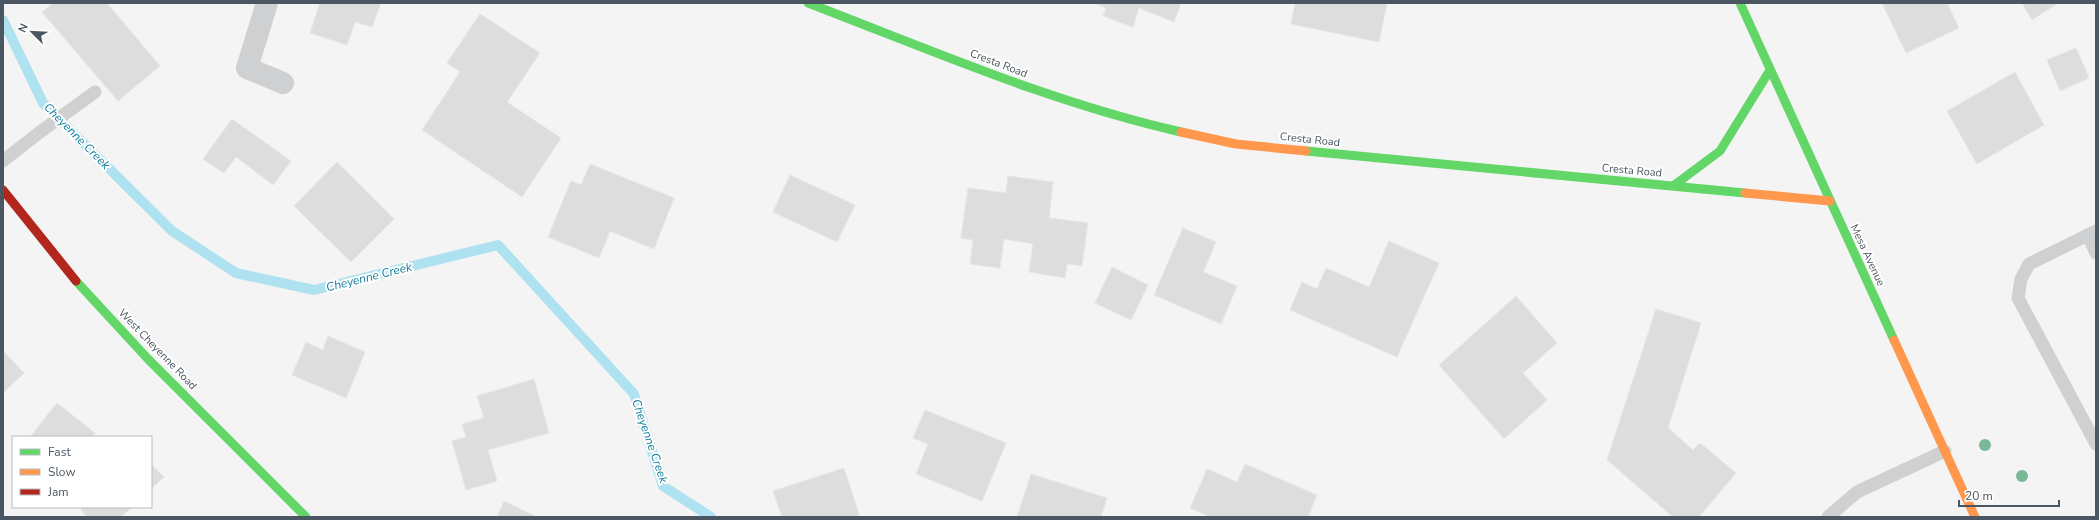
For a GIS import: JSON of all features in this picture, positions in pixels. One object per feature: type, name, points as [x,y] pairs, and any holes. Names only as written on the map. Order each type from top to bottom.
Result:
[{"type":"main road","name":"Cresta Road","points":[[808,3],[844,10],[1037,90],[1100,112],[1159,128],[1236,144],[1830,201]]},
{"type":"main road","name":"Mesa Avenue","points":[[1740,3],[1975,517]]},
{"type":"main road","points":[[1673,186],[1720,151],[1770,70]]},
{"type":"main road","name":"West Cheyenne Road","points":[[3,190],[27,223],[116,325],[306,517]]},
{"type":"street","points":[[267,3],[247,68],[283,83]]},
{"type":"lane","points":[[3,161],[71,108],[95,92]]},
{"type":"lane","points":[[2096,252],[2092,233],[2030,264],[2021,279],[2018,298],[2096,444]]},
{"type":"lane","points":[[1828,517],[1857,492],[1945,451]]},
{"type":"building","points":[[53,3],[107,3],[160,66],[118,101],[42,12]]},
{"type":"building","points":[[320,3],[381,3],[372,27],[355,22],[347,45],[310,33]]},
{"type":"building","points":[[1094,3],[1181,3],[1174,22],[1139,8],[1133,27],[1103,16],[1106,8]]},
{"type":"building","points":[[1295,3],[1387,3],[1379,42],[1291,24]]},
{"type":"building","points":[[1882,3],[1947,3],[1959,28],[1906,53]]},
{"type":"building","points":[[2022,3],[2058,3],[2032,20]]},
{"type":"building","points":[[480,14],[540,53],[507,102],[561,138],[522,197],[422,130],[460,72],[447,63]]},
{"type":"building","points":[[2076,48],[2089,78],[2060,91],[2047,60]]},
{"type":"building","points":[[2015,72],[2044,125],[1977,164],[1947,111]]},
{"type":"building","points":[[232,119],[291,161],[273,185],[236,157],[224,173],[203,159]]},
{"type":"building","points":[[337,162],[394,219],[351,262],[294,206]]},
{"type":"building","points":[[590,164],[674,198],[654,249],[610,231],[599,258],[548,237],[571,181],[581,185]]},
{"type":"building","points":[[790,175],[855,205],[837,242],[773,212]]},
{"type":"building","points":[[1008,176],[1053,182],[1049,218],[1088,223],[1082,266],[1067,264],[1065,278],[1029,272],[1033,244],[1004,239],[1000,268],[970,264],[973,240],[961,238],[968,188],[1006,193]]},
{"type":"building","points":[[1183,228],[1216,242],[1203,272],[1237,286],[1221,324],[1154,295]]},
{"type":"building","points":[[1389,241],[1439,263],[1397,357],[1290,310],[1302,282],[1317,289],[1326,268],[1369,287]]},
{"type":"building","points":[[1112,267],[1148,285],[1131,320],[1095,303]]},
{"type":"building","points":[[1516,296],[1557,343],[1523,373],[1547,400],[1504,439],[1439,365]]},
{"type":"building","points":[[1656,309],[1701,323],[1668,428],[1693,450],[1700,443],[1736,473],[1699,517],[1673,517],[1607,460]]},
{"type":"building","points":[[328,336],[365,352],[346,398],[292,375],[306,342],[323,350]]},
{"type":"building","points":[[3,351],[24,373],[3,393]]},
{"type":"building","points":[[534,379],[549,433],[488,450],[497,481],[466,490],[452,441],[466,437],[462,424],[484,418],[477,396]]},
{"type":"building","points":[[57,403],[95,433],[93,436],[31,436]]},
{"type":"building","points":[[925,410],[1006,443],[982,501],[916,474],[928,444],[913,438]]},
{"type":"building","points":[[1245,464],[1317,495],[1308,517],[1210,517],[1190,508],[1207,469],[1237,482]]},
{"type":"building","points":[[152,465],[164,477],[152,488]]},
{"type":"building","points":[[844,468],[860,517],[782,517],[773,491]]},
{"type":"building","points":[[1031,474],[1107,498],[1101,517],[1017,517]]},
{"type":"building","points":[[504,501],[537,517],[497,517]]},
{"type":"building","points":[[82,508],[131,508],[121,517],[87,517],[81,510]]},
{"type":"waterway","name":"Cheyenne Creek","points":[[3,20],[43,103],[172,231],[236,273],[314,290],[498,245],[634,394],[663,486],[711,517]]},
{"type":"traffic: fast","points":[[808,3],[946,57],[1039,91],[1133,120],[1181,132]]},
{"type":"traffic: fast","points":[[1740,3],[1894,340]]},
{"type":"traffic: fast","points":[[1673,186],[1720,151],[1770,70]]},
{"type":"traffic: fast","points":[[1306,151],[1745,193]]},
{"type":"traffic: fast","points":[[76,281],[148,359],[306,517]]},
{"type":"traffic: slow","points":[[1181,132],[1236,144],[1306,151]]},
{"type":"traffic: slow","points":[[1745,193],[1830,201]]},
{"type":"traffic: slow","points":[[1894,340],[1975,517]]},
{"type":"traffic: jam","points":[[3,190],[76,281]]}]
